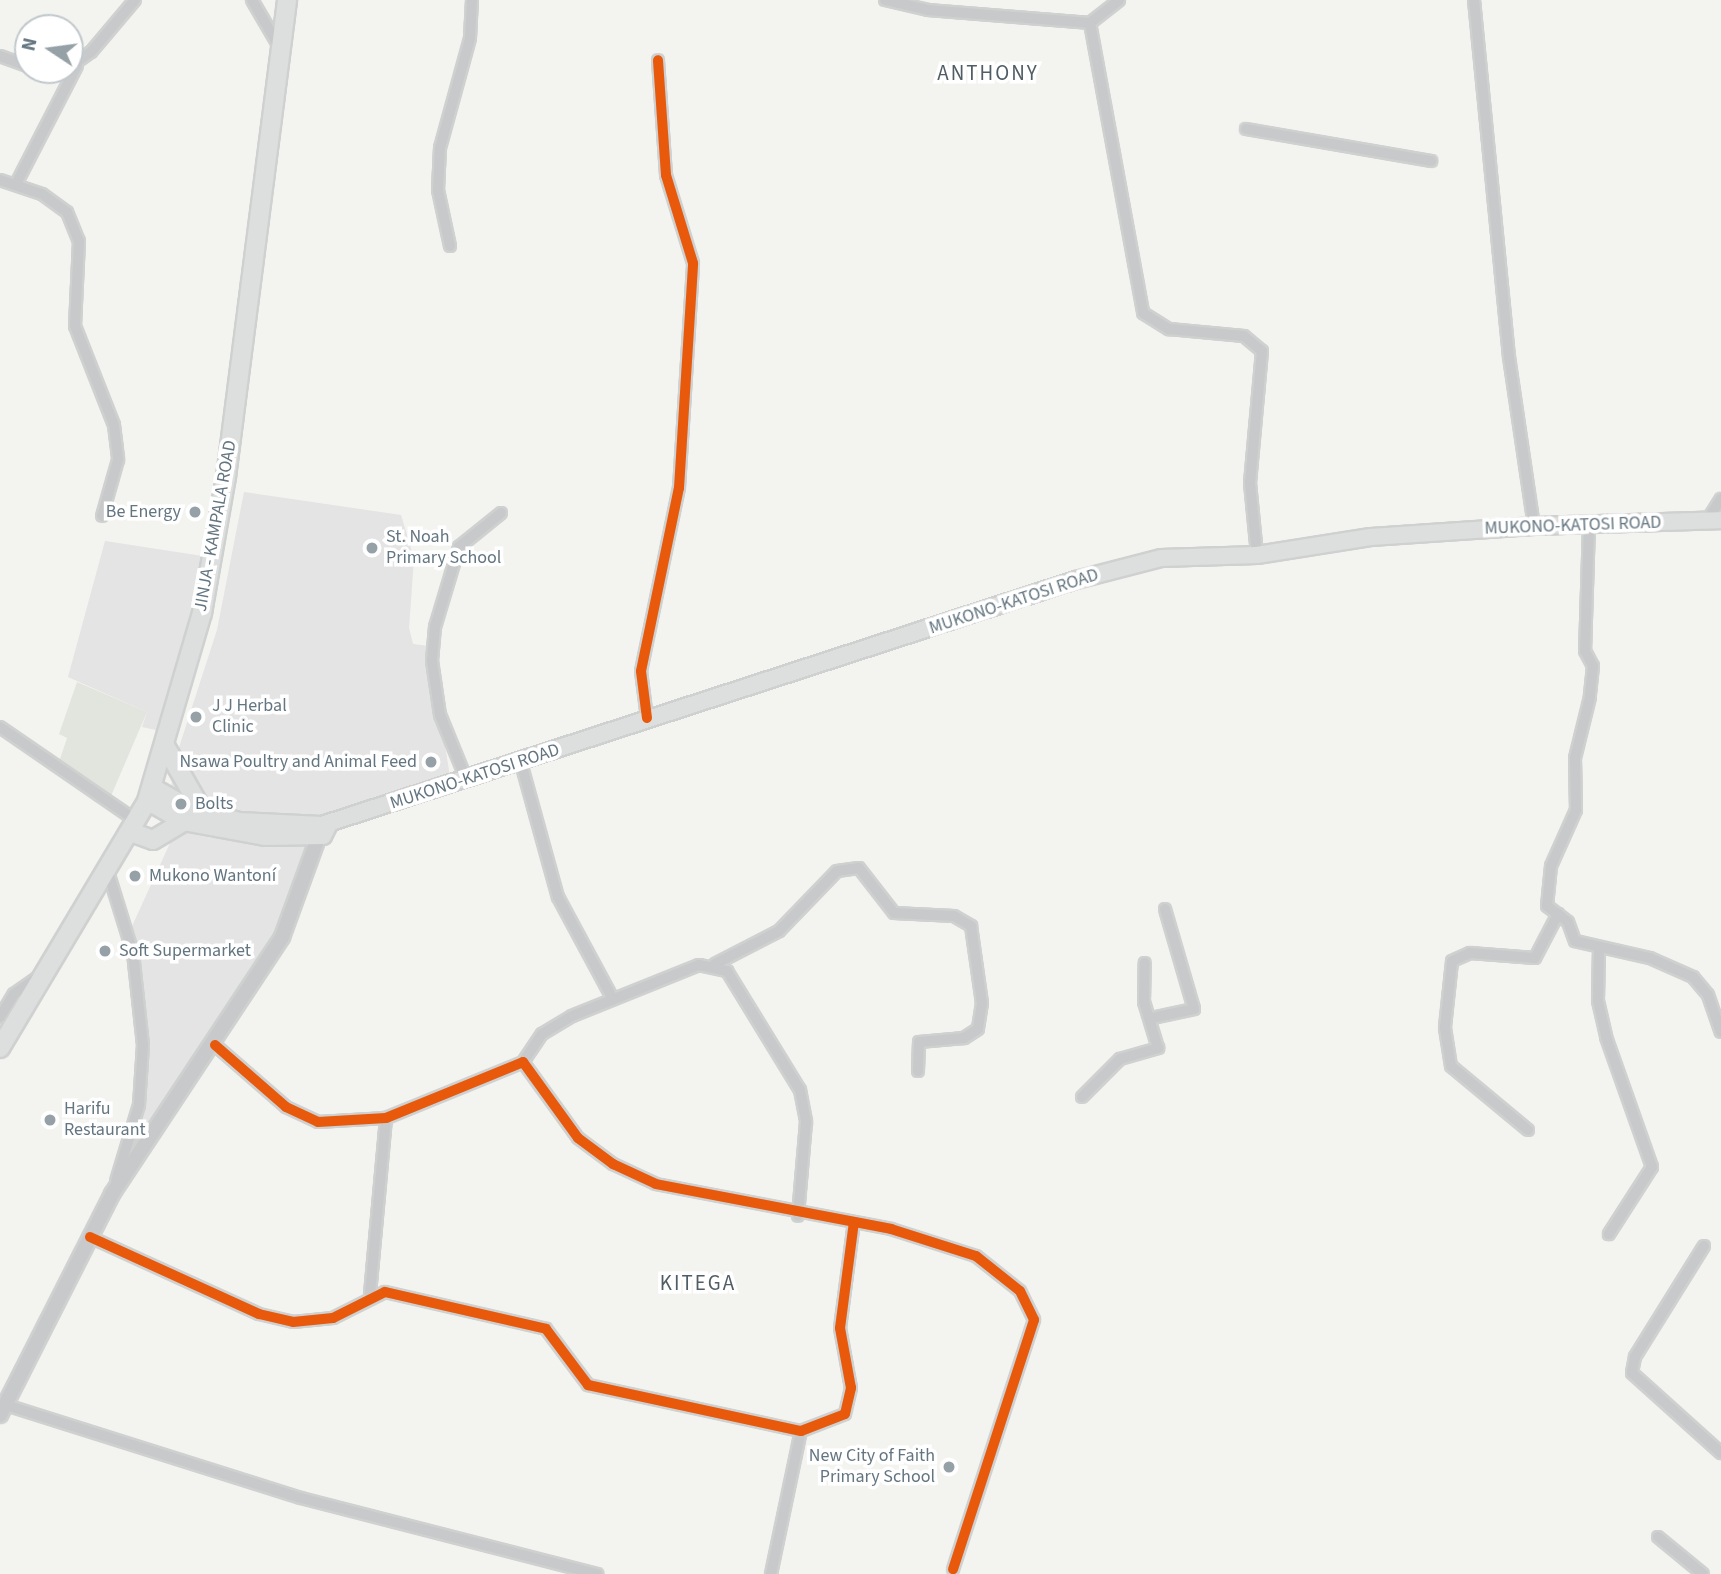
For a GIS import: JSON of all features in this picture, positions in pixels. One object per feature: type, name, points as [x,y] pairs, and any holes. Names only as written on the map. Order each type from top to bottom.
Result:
[{"type":"highway","name":"JINJA - KAMPALA ROAD","points":[[0,1048],[54,964],[134,827],[150,794],[165,746],[218,537],[287,0]]},
{"type":"highway","points":[[165,746],[203,811]]},
{"type":"highway","points":[[134,827],[153,840],[183,822]]},
{"type":"main road","name":"MUKONO-KATOSI ROAD","points":[[326,826],[521,763],[647,718],[1086,577],[1161,558],[1257,555],[1371,537],[1534,526],[1714,520]]},
{"type":"main road","points":[[150,794],[254,824],[326,826]]},
{"type":"main road","points":[[150,794],[183,822],[265,837],[326,826]]},
{"type":"street","points":[[84,54],[135,0]]},
{"type":"street","points":[[252,0],[280,48]]},
{"type":"street","points":[[450,246],[438,190],[440,148],[468,51],[472,0]]},
{"type":"street","points":[[890,1],[1090,23],[1119,0]]},
{"type":"street","points":[[1474,0],[1509,356],[1534,526]]},
{"type":"street","points":[[1090,23],[1143,313],[1169,329],[1244,337],[1262,351],[1250,483],[1257,555]]},
{"type":"street","points":[[647,718],[641,671],[679,488],[693,263],[666,175],[658,60]]},
{"type":"street","points":[[16,184],[64,84]]},
{"type":"street","points":[[1246,129],[1431,161]]},
{"type":"street","points":[[0,180],[16,184],[67,212],[79,241],[75,326],[114,425],[118,460],[102,516]]},
{"type":"street","points":[[1714,520],[1721,499]]},
{"type":"street","points":[[467,781],[440,715],[432,662],[435,627],[459,547],[501,513]]},
{"type":"street","points":[[1589,525],[1585,651],[1593,666],[1575,758],[1576,810],[1545,887],[1547,906],[1558,914],[1575,941],[1650,958],[1693,977],[1708,995],[1721,1032]]},
{"type":"street","points":[[0,727],[134,827]]},
{"type":"street","points":[[521,763],[558,897],[613,999]]},
{"type":"street","points":[[326,826],[282,937],[215,1045],[112,1194],[3,1410],[301,1498],[597,1574]]},
{"type":"street","points":[[215,1045],[300,1116],[318,1122],[386,1118],[523,1062],[542,1034],[613,999],[715,964],[779,931],[837,871],[859,868],[894,913],[954,916],[971,926],[982,1003],[978,1029],[964,1038],[919,1042],[918,1070]]},
{"type":"street","points":[[108,872],[133,953],[144,1058],[139,1105],[112,1194]]},
{"type":"street","points":[[1152,1018],[1194,1009],[1165,909]]},
{"type":"street","points":[[1528,1130],[1451,1066],[1445,1027],[1452,961],[1470,953],[1535,958],[1558,914]]},
{"type":"street","points":[[1599,948],[1598,1001],[1606,1037],[1652,1167],[1609,1234]]},
{"type":"street","points":[[1082,1097],[1120,1059],[1158,1048],[1152,1018],[1144,1002],[1144,963]]},
{"type":"street","points":[[0,1017],[14,994],[54,964]]},
{"type":"street","points":[[715,964],[738,983],[800,1090],[806,1122],[799,1216]]},
{"type":"street","points":[[523,1062],[578,1138],[613,1164],[656,1184],[799,1216],[854,1222],[933,1238],[976,1256],[1031,1306],[1029,1342],[1008,1387],[953,1569]]},
{"type":"street","points":[[370,1294],[386,1118]]},
{"type":"street","points":[[90,1237],[259,1314],[293,1322],[333,1318],[370,1294],[426,1298],[546,1329],[587,1385],[801,1431],[845,1414],[851,1388],[840,1328],[854,1222]]},
{"type":"street","points":[[1704,1246],[1636,1357],[1632,1373],[1721,1453]]},
{"type":"street","points":[[771,1574],[801,1431]]},
{"type":"street","points":[[1658,1537],[1703,1574]]},
{"type":"shaded area","points":[[244,492],[401,515],[414,558],[409,628],[413,644],[429,646],[452,789],[328,820],[259,823],[171,794],[173,766],[217,630]]},
{"type":"shaded area","points":[[105,541],[209,557],[163,726],[156,730],[142,727],[147,712],[68,677]]},
{"type":"shaded area","points":[[77,682],[147,712],[108,803],[95,802],[57,768],[67,738],[59,734]]},
{"type":"shaded area","points":[[176,830],[212,838],[323,837],[277,943],[123,1173],[144,1075],[128,935]]},
{"type":"cycle path","points":[[647,718],[641,671],[679,488],[693,263],[666,175],[658,60]]},
{"type":"cycle path","points":[[215,1045],[286,1107],[318,1122],[386,1118],[523,1062],[578,1138],[613,1164],[656,1184],[891,1229],[976,1256],[1020,1291],[1034,1320],[953,1569]]},
{"type":"cycle path","points":[[90,1237],[259,1314],[293,1322],[333,1318],[385,1292],[546,1329],[588,1385],[801,1431],[845,1414],[851,1388],[840,1328],[854,1222]]},
{"type":"place","name":"Be Energy","points":[[195,512]]},
{"type":"place","name":"St. Noah Primary School","points":[[372,548]]},
{"type":"place","name":"J J Herbal Clinic","points":[[196,717]]},
{"type":"place","name":"Nsawa Poultry and Animal Feed","points":[[431,762]]},
{"type":"place","name":"Bolts","points":[[181,804]]},
{"type":"place","name":"Mukono Wantoní","points":[[135,876]]},
{"type":"place","name":"Soft Supermarket","points":[[105,951]]},
{"type":"place","name":"Harifu Restaurant","points":[[50,1120]]},
{"type":"place","name":"New City of Faith Primary School","points":[[949,1467]]},
{"type":"district","name":"ANTHONY","points":[[988,73]]},
{"type":"district","name":"KITEGA","points":[[698,1283]]}]
